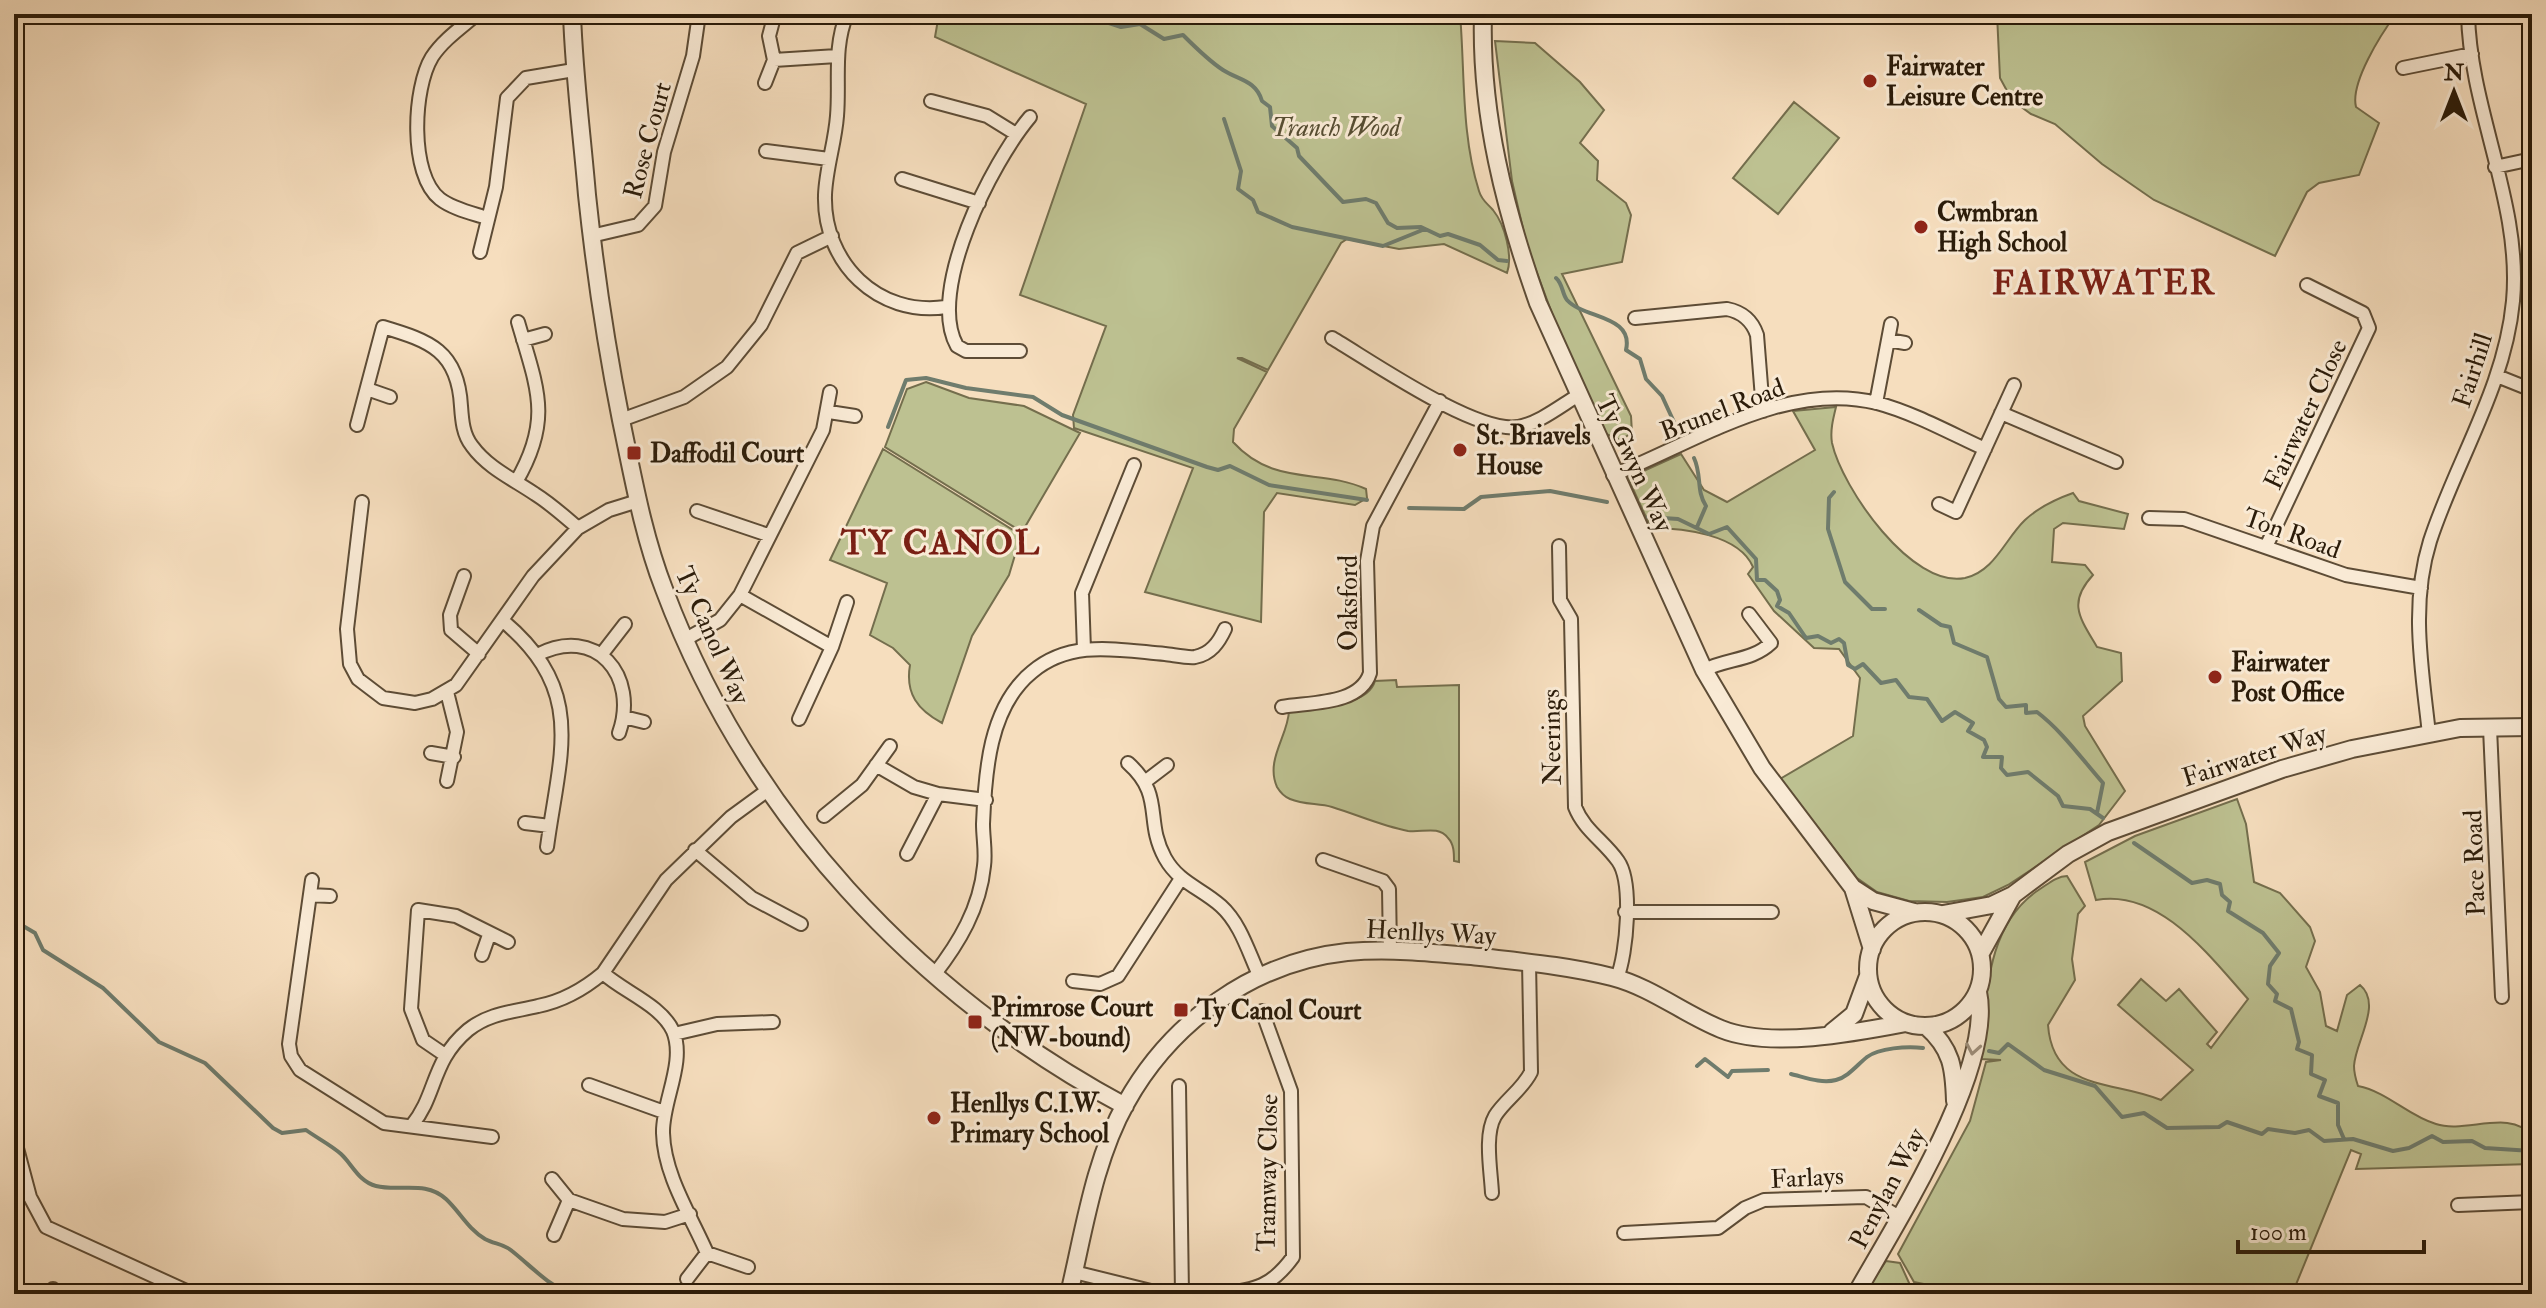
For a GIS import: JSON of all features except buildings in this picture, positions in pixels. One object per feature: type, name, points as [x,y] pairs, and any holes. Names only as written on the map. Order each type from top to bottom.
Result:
[{"type":"street","name":"Ty Canol Way","points":[[572,14],[574,70],[598,300],[638,501],[663,587],[684,640],[736,741],[768,790],[825,866],[889,935],[934,975],[1037,1055],[1125,1106]]},
{"type":"street","name":"Rose Court","points":[[591,236],[638,225],[649,217],[655,206],[664,152],[693,56],[699,14]]},
{"type":"street","points":[[847,14],[837,56],[837,117],[825,196],[832,236],[851,270],[880,297],[899,307],[946,307]]},
{"type":"street","name":"Ty Gwyn Way","points":[[1483,14],[1486,85],[1498,175],[1538,303],[1577,396],[1704,670],[1762,768],[1853,888],[1873,901],[1916,913]]},
{"type":"street","name":"Fairhill","points":[[2429,734],[2418,619],[2421,588],[2431,541],[2497,376],[2510,326],[2514,273],[2508,222],[2472,54],[2468,14]]},
{"type":"street","points":[[475,15],[443,44],[426,68],[418,158],[426,180],[441,199],[487,218]]},
{"type":"street","points":[[765,83],[774,60],[769,36],[773,21]]},
{"type":"street","points":[[2403,68],[2472,54]]},
{"type":"street","points":[[774,60],[837,56]]},
{"type":"street","points":[[480,252],[496,187],[507,98],[526,78],[574,70]]},
{"type":"street","points":[[931,101],[987,116],[1016,134]]},
{"type":"street","points":[[1020,351],[966,351],[957,346],[946,307],[958,257],[979,203],[1016,134],[1030,117]]},
{"type":"street","points":[[766,151],[829,159]]},
{"type":"street","points":[[2495,167],[2532,159]]},
{"type":"street","points":[[902,179],[979,203]]},
{"type":"street","points":[[621,420],[684,397],[727,367],[761,325],[797,253],[832,236]]},
{"type":"street","name":"Fairwater Close","points":[[2266,547],[2369,328],[2363,313],[2307,285]]},
{"type":"street","points":[[1647,332],[1640,317],[1727,309],[1738,311],[1753,325],[1757,335],[1763,411]]},
{"type":"street","points":[[516,482],[533,450],[539,426],[539,401],[518,322]]},
{"type":"street","points":[[1876,403],[1891,324]]},
{"type":"street","points":[[357,425],[378,325],[417,337],[442,353],[458,380],[462,422],[470,445],[488,464],[578,528]]},
{"type":"street","points":[[523,340],[545,334]]},
{"type":"street","points":[[1332,338],[1484,424],[1509,428],[1534,422],[1577,396]]},
{"type":"street","points":[[1888,340],[1905,343]]},
{"type":"street","points":[[2497,376],[2532,390]]},
{"type":"street","points":[[1939,504],[1956,512],[2014,385]]},
{"type":"street","points":[[367,389],[390,397]]},
{"type":"street","points":[[684,640],[720,620],[740,595],[829,412],[830,392]]},
{"type":"street","name":"Brunel Road","points":[[1613,475],[1763,411],[1807,400],[1876,403],[1985,449]]},
{"type":"street","name":"Oaksford","points":[[1282,707],[1355,694],[1366,686],[1370,673],[1367,561],[1373,526],[1440,401]]},
{"type":"street","points":[[829,412],[855,416]]},
{"type":"street","points":[[2001,413],[2116,462]]},
{"type":"street","points":[[2095,468],[2100,455]]},
{"type":"street","points":[[1084,650],[1082,593],[1134,465]]},
{"type":"street","points":[[362,502],[347,629],[350,664],[358,679],[370,689],[400,703],[415,703],[447,692],[479,654],[533,576],[578,528],[609,510],[638,501]]},
{"type":"street","points":[[697,511],[768,535]]},
{"type":"street","name":"Ton Road","points":[[2149,518],[2184,519],[2346,575],[2421,588]]},
{"type":"street","name":"Neerings","points":[[1559,546],[1560,600],[1571,619],[1575,807],[1580,819],[1623,869],[1624,956],[1617,978]]},
{"type":"street","points":[[464,576],[450,615],[451,630],[479,654]]},
{"type":"street","points":[[740,595],[832,647]]},
{"type":"street","points":[[799,719],[832,647],[847,602]]},
{"type":"street","points":[[1704,670],[1726,659],[1758,655],[1771,643],[1749,614]]},
{"type":"street","points":[[502,620],[552,675],[561,712],[547,847]]},
{"type":"street","points":[[601,655],[625,624]]},
{"type":"street","points":[[934,975],[958,943],[975,907],[984,866],[991,740],[1007,705],[1030,673],[1064,651],[1108,648],[1196,657],[1217,645],[1225,629]]},
{"type":"street","points":[[537,655],[549,649],[575,646],[601,655],[613,666],[623,684],[627,701],[619,733]]},
{"type":"street","points":[[447,692],[457,732],[447,781]]},
{"type":"street","points":[[624,717],[644,722]]},
{"type":"street","name":"Fairwater Way","points":[[1943,914],[1992,905],[2013,895],[2068,854],[2145,818],[2318,758],[2429,734],[2532,727]]},
{"type":"street","name":"Pace Road","points":[[2490,728],[2502,997]]},
{"type":"street","points":[[824,816],[862,785],[890,746]]},
{"type":"street","points":[[431,753],[454,757]]},
{"type":"street","points":[[1128,763],[1146,781],[1161,851],[1180,880],[1227,912],[1260,977]]},
{"type":"street","points":[[876,765],[914,787],[938,794],[986,800]]},
{"type":"street","points":[[1146,781],[1167,765]]},
{"type":"street","points":[[412,1125],[445,1055],[484,1019],[565,997],[586,988],[603,973],[666,880],[695,850],[768,790]]},
{"type":"street","points":[[907,854],[938,794]]},
{"type":"street","points":[[525,823],[550,826]]},
{"type":"street","points":[[695,850],[752,898],[801,924]]},
{"type":"street","points":[[1323,860],[1383,881],[1389,889],[1390,951]]},
{"type":"street","points":[[312,880],[289,1044],[291,1056],[306,1075],[384,1123],[403,1128],[412,1125],[492,1137]]},
{"type":"street","points":[[1073,981],[1100,984],[1118,976],[1180,880]]},
{"type":"street","name":"Ty Gwyn Way","points":[[1853,888],[1872,949]]},
{"type":"street","points":[[310,895],[330,896]]},
{"type":"street","name":"Fairwater Way","points":[[1981,953],[2013,895]]},
{"type":"street","points":[[419,897],[411,1009],[415,1026],[423,1040],[445,1055]]},
{"type":"street","points":[[418,910],[456,916],[508,942]]},
{"type":"street","points":[[1625,912],[1772,912]]},
{"type":"street","points":[[1831,1032],[1854,1014],[1868,974],[1872,949],[1890,924],[1916,913],[1943,914],[1970,933],[1981,953],[1982,976],[1978,992],[1961,1014],[1941,1024],[1926,1026],[1906,1023],[1880,1005],[1868,974]]},
{"type":"street","points":[[482,955],[489,935]]},
{"type":"street","name":"Henllys Way","points":[[1069,1294],[1105,1149],[1143,1075],[1180,1031],[1202,1012],[1260,977],[1310,959],[1347,952],[1390,951],[1529,962],[1617,978],[1722,1030],[1789,1040],[1906,1023]]},
{"type":"street","points":[[1492,1193],[1491,1131],[1494,1118],[1523,1087],[1531,1072],[1529,962]]},
{"type":"street","points":[[603,973],[655,1010],[674,1034],[676,1054],[664,1112],[664,1151],[707,1253],[748,1267]]},
{"type":"street","name":"Penylan Way","points":[[1856,1294],[1940,1143],[1970,1065],[1980,1004],[1978,992]]},
{"type":"street","name":"Tramway Close","points":[[1221,1294],[1262,1286],[1278,1277],[1293,1257],[1291,1091],[1262,1011]]},
{"type":"street","points":[[674,1034],[717,1024],[773,1022]]},
{"type":"street","name":"Penylan Way","points":[[1926,1026],[1944,1043],[1953,1061],[1955,1102]]},
{"type":"street","points":[[589,1085],[664,1112]]},
{"type":"street","points":[[1179,1086],[1182,1294]]},
{"type":"street","points":[[14,1137],[30,1197],[46,1227],[193,1294]]},
{"type":"street","points":[[552,1179],[569,1200],[644,1223],[665,1222],[690,1214]]},
{"type":"street","name":"Farlays","points":[[1624,1233],[1718,1228],[1745,1208],[1764,1200],[1866,1197],[1899,1217]]},
{"type":"street","points":[[554,1235],[569,1200]]},
{"type":"street","points":[[2458,1205],[2532,1202]]},
{"type":"street","points":[[687,1279],[707,1253]]},
{"type":"street","points":[[1074,1272],[1163,1294]]},
{"type":"green space","name":"Tranch Wood","points":[[939,14],[1227,14],[1233,21],[1241,14],[1460,14],[1469,148],[1480,194],[1497,216],[1504,232],[1509,258],[1507,273],[1444,244],[1399,249],[1347,239],[1341,243],[1268,370],[1237,358],[1267,372],[1234,429],[1233,442],[1265,465],[1281,471],[1349,483],[1366,489],[1367,498],[1355,505],[1277,493],[1264,512],[1261,622],[1145,592],[1193,468],[1074,428],[1073,415],[1106,326],[1020,295],[1086,104],[935,37]]},
{"type":"green space","points":[[1997,14],[2396,14],[2362,72],[2355,97],[2356,107],[2379,123],[2359,175],[2319,183],[2307,192],[2275,256],[2154,200],[2102,164],[2055,124],[2031,114],[2012,100],[2000,78]]},
{"type":"green space","points":[[1495,41],[1535,43],[1580,82],[1604,110],[1580,143],[1598,161],[1597,180],[1626,203],[1631,215],[1622,262],[1562,274],[1631,416],[1632,433],[1620,440],[1604,433],[1573,370],[1527,246],[1512,181]]},
{"type":"green space","points":[[1794,102],[1839,138],[1778,214],[1733,178]]},
{"type":"green space","points":[[926,382],[969,398],[1024,406],[1080,433],[1022,532],[885,447],[907,389]]},
{"type":"green space","points":[[1836,407],[1832,443],[1850,485],[1882,532],[1902,552],[1923,568],[1944,577],[1965,578],[1984,569],[2030,515],[2073,493],[2079,501],[2128,514],[2124,529],[2063,523],[2054,529],[2052,562],[2085,565],[2093,575],[2080,594],[2081,619],[2097,647],[2121,653],[2122,681],[2083,716],[2085,726],[2125,791],[2099,825],[2008,885],[1983,897],[1947,902],[1909,901],[1877,892],[1857,878],[1780,779],[1853,736],[1860,678],[1839,649],[1814,648],[1774,611],[1748,574],[1753,567],[1736,547],[1708,535],[1651,528],[1628,478],[1681,454],[1704,490],[1727,502],[1815,450],[1793,411]]},
{"type":"green space","points":[[883,449],[1021,535],[1009,575],[972,636],[942,723],[926,713],[915,700],[910,684],[910,665],[893,648],[870,635],[887,583],[830,560]]},
{"type":"green space","points":[[1396,680],[1397,687],[1459,685],[1459,862],[1454,861],[1450,840],[1440,832],[1408,831],[1332,807],[1295,801],[1284,796],[1277,787],[1275,758],[1289,711],[1351,701],[1370,690],[1375,681]]},
{"type":"green space","points":[[2237,799],[2246,824],[2254,882],[2280,893],[2310,927],[2315,941],[2306,967],[2320,992],[2326,1026],[2337,1031],[2347,995],[2360,985],[2366,993],[2368,1013],[2354,1066],[2358,1086],[2379,1093],[2416,1116],[2436,1124],[2500,1123],[2523,1128],[2532,1136],[2532,1164],[2356,1169],[2361,1154],[2351,1150],[2295,1287],[1953,1290],[1914,1282],[1898,1254],[1970,1121],[1986,1062],[2001,1060],[1980,1059],[1987,989],[1998,943],[2008,922],[2022,904],[2040,889],[2067,876],[2085,906],[2078,914],[2072,959],[2075,980],[2048,1025],[2052,1047],[2061,1063],[2074,1073],[2161,1100],[2193,1070],[2118,1005],[2141,979],[2166,1001],[2179,989],[2217,1032],[2207,1044],[2211,1048],[2248,999],[2201,946],[2162,915],[2119,899],[2096,900],[2085,862],[2135,836]]},
{"type":"green space","points":[[1886,1261],[1900,1263],[1910,1285],[1951,1292],[2430,1289],[2430,1294],[1864,1294]]},
{"type":"waterway","points":[[1057,14],[1087,23],[1094,18],[1121,27],[1140,24],[1164,39],[1183,35],[1218,66],[1255,89],[1270,107],[1272,126],[1297,148],[1299,156],[1343,202],[1366,199],[1376,203],[1388,223],[1397,228],[1421,227],[1440,236],[1448,234],[1480,245],[1498,260],[1507,261]]},
{"type":"waterway","points":[[1224,119],[1241,171],[1238,189],[1253,200],[1258,212],[1292,227],[1383,246],[1425,229]]},
{"type":"waterway","points":[[1556,278],[1567,300],[1623,330],[1626,350],[1640,359],[1646,379],[1662,396],[1679,433]]},
{"type":"waterway","points":[[888,427],[906,380],[926,378],[966,388],[1033,397],[1062,415],[1207,467],[1218,470],[1230,466],[1269,485],[1367,500]]},
{"type":"waterway","points":[[1694,458],[1706,506],[1697,527]]},
{"type":"waterway","points":[[1409,508],[1464,509],[1481,497],[1550,491],[1607,502]]},
{"type":"waterway","points":[[1834,492],[1829,498],[1828,529],[1845,582],[1872,609],[1885,609]]},
{"type":"waterway","points":[[1648,517],[1678,519],[1709,534],[1727,527],[1756,559],[1757,580],[1765,580],[1777,591],[1780,600],[1777,606],[1789,613],[1806,638],[1818,636],[1831,643],[1839,639],[1844,643],[1848,665],[1855,669],[1863,664],[1881,683],[1896,680],[1909,697],[1927,699],[1942,721],[1955,712],[1973,723],[1968,731],[1984,740],[1987,747],[1983,757],[2002,757],[2001,768],[2007,775],[2028,772],[2058,796],[2063,806],[2090,809],[2103,818]]},
{"type":"waterway","points":[[1919,610],[1941,625],[1950,627],[1954,643],[1987,657],[1999,699],[2006,707],[2026,705],[2026,713],[2037,712],[2071,745],[2103,783],[2097,813]]},
{"type":"waterway","points":[[2134,843],[2192,883],[2207,880],[2220,884],[2222,895],[2230,902],[2228,911],[2263,933],[2279,953],[2270,966],[2268,984],[2277,994],[2275,1001],[2291,1009],[2299,1042],[2297,1049],[2312,1055],[2311,1074],[2325,1080],[2319,1096],[2338,1103],[2338,1125],[2344,1139]]},
{"type":"waterway","points":[[18,923],[35,933],[43,950],[103,988],[159,1042],[205,1063],[273,1128],[282,1133],[306,1130],[341,1154],[370,1184],[385,1188],[421,1188],[438,1193],[479,1235],[509,1249],[570,1294]]},
{"type":"waterway","points":[[1989,1051],[1999,1053],[2008,1044],[2044,1070],[2095,1086],[2122,1117],[2144,1113],[2167,1128],[2219,1127],[2227,1122],[2262,1134],[2268,1129],[2295,1133],[2309,1130],[2324,1141],[2353,1139],[2393,1151],[2409,1148],[2432,1136],[2443,1142],[2472,1141],[2485,1148],[2532,1151]]},
{"type":"waterway","points":[[1791,1074],[1819,1081],[1836,1080],[1879,1052],[1923,1048]]},
{"type":"waterway","points":[[1697,1066],[1705,1059],[1728,1077],[1732,1071],[1768,1070]]},
{"type":"place","name":"Fairwater Leisure Centre","points":[[1870,81]]},
{"type":"place","name":"Cwmbran High School","points":[[1921,227]]},
{"type":"place","name":"St. Briavels House","points":[[1460,450]]},
{"type":"place","name":"Daffodil Court","points":[[634,453]]},
{"type":"place","name":"Fairwater Post Office","points":[[2215,677]]},
{"type":"place","name":"Ty Canol Court","points":[[1181,1010]]},
{"type":"place","name":"Primrose Court (NW-bound)","points":[[975,1022]]},
{"type":"place","name":"Henllys C.I.W. Primary School","points":[[934,1118]]},
{"type":"district","name":"FAIRWATER","points":[[2104,282]]},
{"type":"district","name":"TY CANOL","points":[[941,542]]}]
